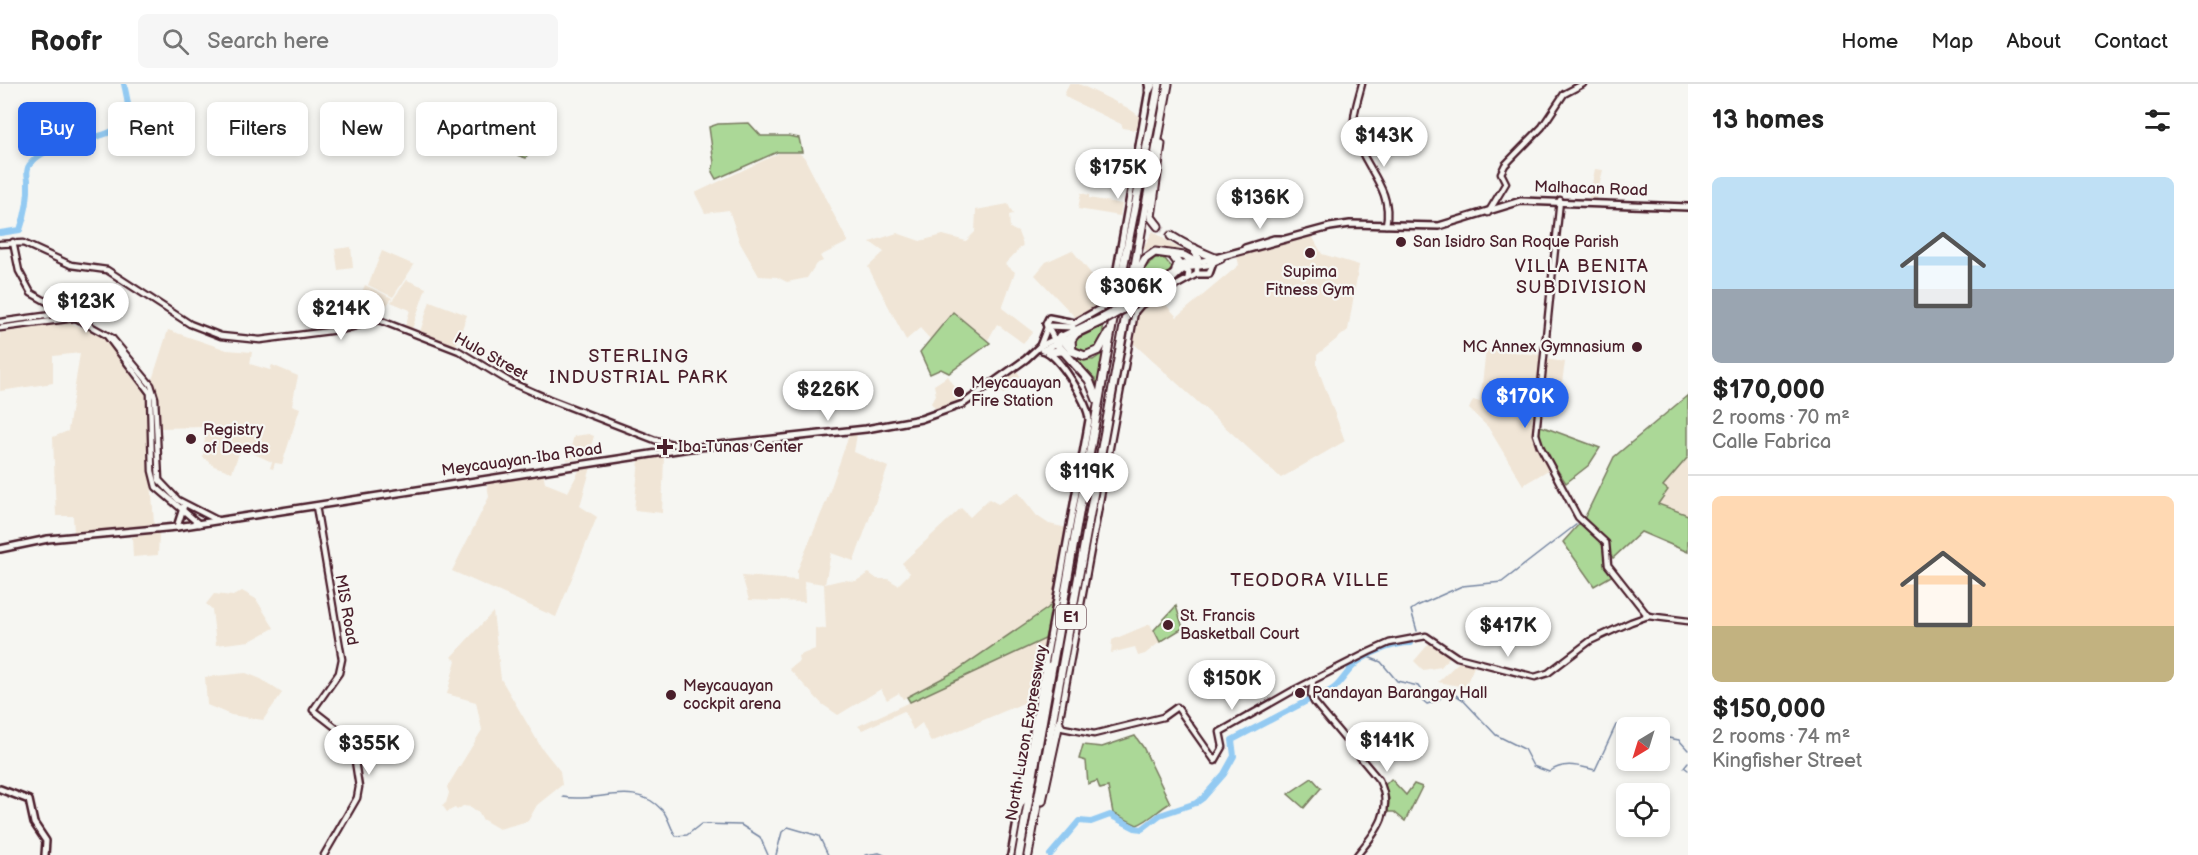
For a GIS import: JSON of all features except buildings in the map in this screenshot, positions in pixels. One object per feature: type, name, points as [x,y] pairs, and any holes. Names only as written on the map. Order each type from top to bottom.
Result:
[{"type":"highway","name":"North Luzon Expressway","points":[[1019,855],[1098,408],[1108,319],[1159,84]]},
{"type":"highway","name":"North Luzon Expressway","points":[[1028,855],[1168,84]]},
{"type":"highway","points":[[1158,226],[1151,217],[1163,112]]},
{"type":"highway","points":[[1171,236],[1214,260]]},
{"type":"highway","points":[[1194,248],[1196,262]]},
{"type":"highway","points":[[1131,285],[1149,255],[1161,252],[1174,255],[1190,254],[1196,262]]},
{"type":"highway","points":[[1174,255],[1180,270]]},
{"type":"highway","points":[[1098,408],[1092,385],[1050,351],[1058,339],[1072,351],[1085,356],[1097,351],[1107,338],[1108,319]]},
{"type":"highway","points":[[1072,351],[1071,340],[1078,329]]},
{"type":"highway","points":[[1019,806],[1024,795],[1047,674],[1056,650]]},
{"type":"highway","points":[[1031,838],[1049,775],[1055,736],[1061,725]]},
{"type":"main road","points":[[1046,324],[1053,317],[1066,323],[1075,323],[1105,306],[1112,297],[1150,85]]},
{"type":"main road","name":"Malhacan Road","points":[[1058,339],[1078,329],[1108,319],[1180,270],[1183,264],[1214,260],[1244,249],[1340,225],[1439,226],[1488,213],[1521,201],[1688,207]]},
{"type":"main road","points":[[1197,274],[1209,274],[1214,260]]},
{"type":"main road","points":[[1180,270],[1189,273],[1188,278]]},
{"type":"main road","points":[[1046,324],[1053,328],[1078,329]]},
{"type":"main road","points":[[1046,324],[1058,339]]},
{"type":"main road","points":[[1011,855],[1089,420],[1087,407],[1050,351],[1046,324]]},
{"type":"main road","name":"Meycauayan-Iba Road","points":[[0,549],[48,539],[220,521],[690,448],[866,429],[937,415],[963,404],[1031,355],[1050,351],[1058,339]]},
{"type":"main road","points":[[177,527],[183,507]]},
{"type":"main road","points":[[0,789],[27,797],[30,801],[34,823],[45,838],[45,855]]},
{"type":"street","points":[[1362,84],[1355,115],[1355,135],[1389,207],[1386,225]]},
{"type":"street","points":[[1488,213],[1506,183],[1501,172],[1505,165],[1542,128],[1564,94],[1583,84]]},
{"type":"street","points":[[1560,201],[1537,439],[1578,517],[1606,543],[1608,565],[1648,616]]},
{"type":"street","points":[[0,244],[13,242],[19,271],[31,293],[112,338],[152,385],[155,398],[159,480],[199,524]]},
{"type":"street","name":"Hulo Street","points":[[13,242],[28,245],[72,266],[107,270],[190,324],[221,336],[260,340],[345,329],[379,320],[463,352],[530,391],[668,443],[690,448]]},
{"type":"street","points":[[1196,262],[1197,274],[1141,305],[1135,312],[1061,725],[1094,734],[1163,717],[1177,707],[1215,761],[1223,747],[1220,732],[1313,680],[1389,644],[1426,636],[1457,657],[1539,676],[1590,642],[1648,616],[1688,621]]},
{"type":"street","points":[[52,315],[54,307]]},
{"type":"street","points":[[0,328],[66,313]]},
{"type":"street","points":[[0,322],[77,317]]},
{"type":"street","name":"MIS Road","points":[[316,506],[342,659],[339,673],[313,710],[349,738],[353,748],[359,787],[359,795],[324,855]]},
{"type":"street","points":[[183,507],[220,521]]},
{"type":"street","points":[[1313,680],[1311,695],[1314,702],[1379,780],[1385,795],[1385,811],[1380,825],[1357,855]]},
{"type":"shaded area","points":[[1069,84],[1079,84],[1128,108],[1142,118],[1140,131],[1123,128],[1121,124],[1069,99],[1064,95]]},
{"type":"shaded area","points":[[779,153],[799,153],[804,157],[848,242],[820,256],[823,261],[816,264],[807,278],[787,282],[777,277],[759,276],[740,243],[729,210],[705,213],[695,193]]},
{"type":"shaded area","points":[[1595,169],[1603,170],[1596,199],[1589,198]]},
{"type":"shaded area","points":[[1081,193],[1089,195],[1089,198],[1122,204],[1120,216],[1078,209]]},
{"type":"shaded area","points":[[1008,204],[1013,214],[1009,215],[1010,228],[1018,232],[1023,245],[1005,264],[1015,272],[1002,308],[1033,332],[1023,343],[997,324],[988,340],[953,312],[930,339],[920,328],[906,340],[868,267],[884,252],[870,242],[897,233],[920,241],[943,235],[966,241],[975,232],[976,210]]},
{"type":"shaded area","points":[[1153,231],[1185,252],[1162,250],[1149,253],[1143,248]]},
{"type":"shaded area","points":[[1312,236],[1322,254],[1359,265],[1348,330],[1317,355],[1317,366],[1345,441],[1281,478],[1132,342],[1137,316],[1143,308],[1161,299],[1177,317],[1239,265],[1237,256]]},
{"type":"shaded area","points":[[351,247],[353,268],[338,270],[335,249]]},
{"type":"shaded area","points":[[1072,250],[1108,295],[1106,300],[1076,318],[1035,275],[1046,262]]},
{"type":"shaded area","points":[[382,251],[414,265],[393,297],[368,285]]},
{"type":"shaded area","points":[[407,280],[426,288],[412,329],[405,327],[410,310],[391,302]]},
{"type":"shaded area","points":[[365,285],[392,298],[385,308],[372,301],[364,307],[360,297]]},
{"type":"shaded area","points":[[430,301],[467,315],[456,346],[420,332]]},
{"type":"shaded area","points":[[65,321],[104,336],[145,388],[154,524],[74,533],[73,516],[56,516],[53,437],[68,431],[80,353],[53,356],[53,383],[0,391],[0,330]]},
{"type":"shaded area","points":[[168,330],[227,350],[252,352],[250,364],[270,370],[272,365],[298,376],[292,405],[300,408],[282,464],[275,463],[273,469],[270,468],[272,462],[241,448],[232,472],[214,466],[203,457],[206,427],[159,428],[159,404],[152,380]]},
{"type":"shaded area","points":[[1486,349],[1541,355],[1533,424],[1536,443],[1550,469],[1523,485],[1488,427],[1469,409],[1473,400],[1480,402]]},
{"type":"shaded area","points":[[1546,359],[1565,362],[1559,403],[1541,400]]},
{"type":"shaded area","points":[[1017,371],[1025,384],[1003,394],[995,386]]},
{"type":"shaded area","points":[[948,376],[962,398],[936,410],[931,403],[936,395],[934,385]]},
{"type":"shaded area","points":[[589,434],[594,436],[588,457],[567,460],[574,436]]},
{"type":"shaded area","points":[[857,434],[854,452],[888,467],[854,561],[831,553],[825,584],[842,580],[856,581],[869,573],[877,579],[888,579],[898,585],[910,573],[902,563],[961,508],[970,517],[989,499],[998,504],[1018,492],[1037,516],[1049,524],[1067,528],[1054,600],[1049,608],[956,671],[903,699],[899,693],[887,700],[881,689],[838,715],[822,704],[789,669],[799,661],[798,656],[815,649],[815,628],[826,629],[824,584],[804,581],[805,602],[749,600],[742,576],[797,580],[797,571],[826,502],[849,435]]},
{"type":"shaded area","points":[[664,457],[662,513],[634,510],[639,460]]},
{"type":"shaded area","points":[[1688,457],[1688,515],[1658,504],[1665,495],[1663,486]]},
{"type":"shaded area","points":[[591,467],[580,506],[597,517],[556,617],[452,571],[489,497],[487,483],[543,473],[545,483],[568,492],[580,469]]},
{"type":"shaded area","points":[[159,533],[158,555],[133,557],[132,537]]},
{"type":"shaded area","points":[[242,591],[256,599],[274,628],[250,641],[216,645],[212,609],[206,604],[214,594],[233,596]]},
{"type":"shaded area","points":[[493,612],[501,679],[541,747],[560,771],[562,785],[537,805],[528,821],[499,829],[482,819],[471,807],[463,806],[447,812],[442,805],[446,803],[449,793],[447,787],[482,730],[476,702],[447,694],[456,660],[451,657]]},
{"type":"shaded area","points":[[1150,624],[1160,642],[1145,654],[1138,656],[1135,647],[1111,653],[1112,640]]},
{"type":"shaded area","points":[[1045,639],[1033,715],[1026,702],[931,742],[922,723],[913,730],[904,711],[862,730],[858,726]]},
{"type":"shaded area","points":[[1432,640],[1451,655],[1441,667],[1423,670],[1414,661]]},
{"type":"shaded area","points":[[1462,659],[1476,662],[1465,687],[1438,682]]},
{"type":"shaded area","points":[[246,673],[261,679],[282,693],[263,720],[231,715],[207,705],[205,677]]},
{"type":"green space","points":[[749,123],[761,136],[799,138],[802,152],[777,152],[716,179],[712,172],[714,163],[709,127],[718,124]]},
{"type":"green space","points":[[1155,258],[1165,259],[1174,270],[1138,292],[1141,272]]},
{"type":"green space","points":[[953,312],[990,343],[949,373],[941,369],[930,374],[920,352]]},
{"type":"green space","points":[[1104,324],[1100,346],[1091,353],[1076,351],[1073,340],[1076,335]]},
{"type":"green space","points":[[1105,352],[1098,390],[1095,379],[1075,359],[1093,360]]},
{"type":"green space","points":[[1688,395],[1688,457],[1663,486],[1668,490],[1658,504],[1688,515],[1688,552],[1641,532],[1613,558],[1608,551],[1609,542],[1584,519],[1614,457]]},
{"type":"green space","points":[[1538,425],[1600,448],[1589,465],[1566,483],[1543,449]]},
{"type":"green space","points":[[1580,523],[1604,544],[1605,564],[1613,575],[1594,586],[1563,542]]},
{"type":"green space","points":[[1054,600],[1045,639],[910,702],[907,697],[956,671],[1048,608]]},
{"type":"green space","points":[[1176,606],[1183,628],[1160,642],[1154,630]]},
{"type":"green space","points":[[1135,736],[1143,747],[1170,803],[1137,825],[1113,813],[1108,787],[1100,789],[1097,781],[1088,784],[1086,761],[1079,759],[1083,745],[1102,747]]},
{"type":"green space","points":[[1312,778],[1321,788],[1304,808],[1288,794]]},
{"type":"green space","points":[[1391,779],[1406,795],[1414,784],[1422,787],[1405,821],[1394,812],[1388,812],[1389,799],[1385,785]]},
{"type":"waterway","points":[[0,233],[20,230],[27,205],[27,171],[31,163],[54,149],[112,132],[121,125],[127,116],[128,108],[124,84]]},
{"type":"waterway","points":[[1417,631],[1411,610],[1462,586],[1502,582],[1577,524]]},
{"type":"waterway","points":[[1050,855],[1079,821],[1091,822],[1110,815],[1135,828],[1142,829],[1160,815],[1196,803],[1224,774],[1234,756],[1232,740],[1333,689],[1356,663],[1367,656],[1392,646],[1411,643]]},
{"type":"waterway","points":[[1368,657],[1381,662],[1397,681],[1418,686],[1422,692],[1421,699],[1427,704],[1437,701],[1449,691],[1462,699],[1496,735],[1524,749],[1533,766],[1549,772],[1566,765],[1595,770],[1616,725],[1627,727],[1656,724],[1663,737],[1679,740],[1688,750]]},
{"type":"waterway","points":[[1688,762],[1684,767],[1688,770]]},
{"type":"waterway","points":[[563,797],[589,798],[628,794],[640,796],[652,801],[663,811],[676,836],[687,835],[701,824],[741,825],[760,837],[768,855]]},
{"type":"waterway","points":[[776,855],[782,832],[788,827],[819,836],[828,855]]},
{"type":"waterway","points":[[865,855],[879,853],[884,855]]},
{"type":"tunnel","points":[[1158,226],[1171,236]]},
{"type":"place","name":"San Isidro San Roque Parish","points":[[1401,242]]},
{"type":"place","name":"Supima Fitness Gym","points":[[1310,253]]},
{"type":"place","name":"MC Annex Gymnasium","points":[[1637,347]]},
{"type":"place","name":"Meycauayan Fire Station","points":[[959,392]]},
{"type":"place","name":"Registry of Deeds","points":[[191,439]]},
{"type":"place","name":"Iba-Tunas Center","points":[[665,447]]},
{"type":"place","name":"St. Francis Basketball Court","points":[[1168,625]]},
{"type":"place","name":"Pandayan Barangay Hall","points":[[1300,693]]},
{"type":"place","name":"Meycauayan cockpit arena","points":[[671,695]]},
{"type":"district","name":"VILLA BENITA SUBDIVISION","points":[[1582,276]]},
{"type":"district","name":"STERLING INDUSTRIAL PARK","points":[[639,366]]},
{"type":"district","name":"TEODORA VILLE","points":[[1310,580]]}]
